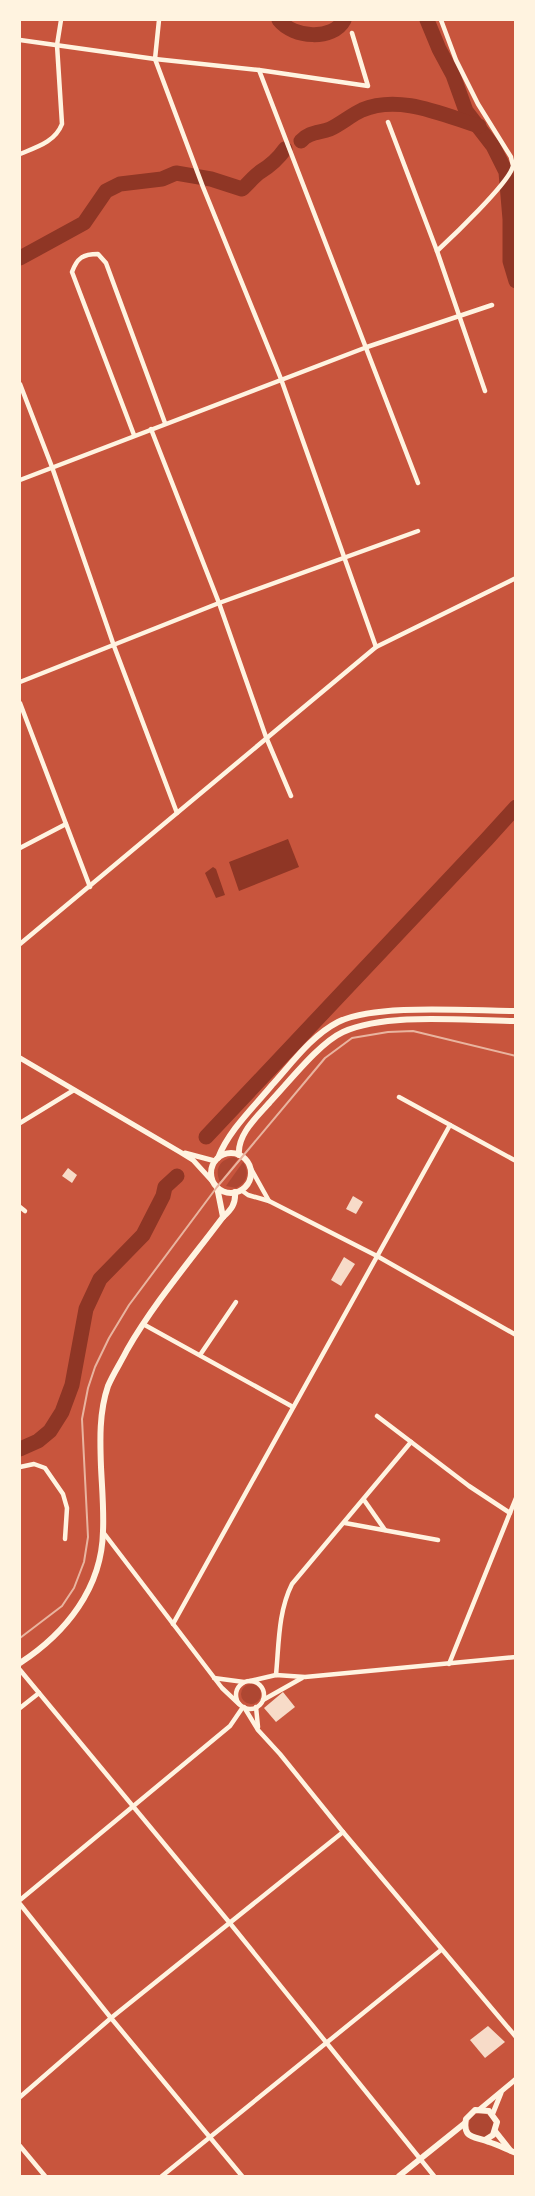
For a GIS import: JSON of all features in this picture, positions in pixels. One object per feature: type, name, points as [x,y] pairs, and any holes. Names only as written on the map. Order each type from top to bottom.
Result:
[{"type":"main road","points":[[223,1217],[211,1169],[230,1136],[308,1045],[338,1022],[363,1014],[408,1010],[516,1011]]},
{"type":"main road","points":[[239,1155],[238,1149],[243,1136],[258,1115],[316,1053],[341,1033],[368,1025],[405,1020],[516,1021]]},
{"type":"main road","points":[[20,1663],[40,1650],[58,1632],[87,1595],[99,1565],[103,1532],[100,1441],[104,1402],[115,1372],[143,1324],[233,1206],[238,1191],[249,1180],[250,1167],[247,1161],[239,1155],[230,1153],[216,1160]]},
{"type":"main road","points":[[215,1185],[229,1193],[238,1191]]},
{"type":"main road","points":[[399,2176],[465,2123],[472,2112],[480,2109],[493,2114],[497,2122],[495,2131],[485,2140]]},
{"type":"main road","points":[[465,2123],[470,2135],[477,2140],[485,2140],[513,2152]]},
{"type":"main road","points":[[495,2131],[513,2152]]},
{"type":"main road","points":[[450,2135],[470,2135]]},
{"type":"street","points":[[20,154],[45,144],[58,135],[62,124],[57,45],[61,20]]},
{"type":"street","points":[[159,20],[155,59],[195,167],[281,379],[376,647]]},
{"type":"street","points":[[437,251],[479,210],[509,175],[513,166],[513,158],[478,104],[456,60],[441,20]]},
{"type":"street","points":[[20,40],[368,86],[352,33]]},
{"type":"street","points":[[259,70],[418,483]]},
{"type":"street","points":[[388,122],[437,251],[485,391]]},
{"type":"street","points":[[134,435],[72,272],[76,261],[87,254],[98,254],[106,262],[165,423]]},
{"type":"street","points":[[20,480],[367,347],[492,305]]},
{"type":"street","points":[[20,384],[177,813]]},
{"type":"street","points":[[151,429],[219,603],[266,737],[291,796]]},
{"type":"street","points":[[20,682],[219,603],[418,531]]},
{"type":"street","points":[[20,944],[376,647],[516,578]]},
{"type":"street","points":[[20,703],[90,887]]},
{"type":"street","points":[[20,848],[66,824]]},
{"type":"street","points":[[20,1058],[193,1160],[215,1185]]},
{"type":"street","points":[[20,1123],[74,1090]]},
{"type":"street","points":[[399,1097],[516,1161]]},
{"type":"street","points":[[173,1624],[450,1125]]},
{"type":"street","points":[[180,1152],[216,1160]]},
{"type":"street","points":[[250,1167],[269,1201]]},
{"type":"street","points":[[238,1191],[269,1201],[377,1256],[516,1335]]},
{"type":"street","points":[[20,1207],[25,1211]]},
{"type":"street","points":[[200,1355],[236,1302]]},
{"type":"street","points":[[143,1324],[293,1407]]},
{"type":"street","points":[[377,1416],[469,1486],[510,1513]]},
{"type":"street","points":[[276,1675],[285,1597],[292,1584],[411,1442]]},
{"type":"street","points":[[20,1467],[34,1464],[45,1468],[63,1494],[67,1508],[65,1539]]},
{"type":"street","points":[[449,1664],[516,1498]]},
{"type":"street","points":[[364,1500],[385,1530]]},
{"type":"street","points":[[345,1523],[438,1540]]},
{"type":"street","points":[[103,1532],[222,1688],[242,1706],[256,1707]]},
{"type":"street","points":[[214,1678],[247,1681],[276,1675],[305,1677],[516,1658]]},
{"type":"street","points":[[20,1670],[229,1922],[434,2176]]},
{"type":"street","points":[[258,1730],[256,1707],[262,1700],[305,1677]]},
{"type":"street","points":[[247,1681],[261,1687],[262,1700]]},
{"type":"street","points":[[247,1681],[236,1691],[242,1706],[258,1730],[516,2037]]},
{"type":"street","points":[[20,1708],[39,1693]]},
{"type":"street","points":[[20,1900],[230,1726],[242,1706]]},
{"type":"street","points":[[20,2097],[111,2018],[343,1832]]},
{"type":"street","points":[[20,1905],[242,2176]]},
{"type":"street","points":[[162,2176],[441,1950]]},
{"type":"street","points":[[480,2109],[516,2079]]},
{"type":"street","points":[[493,2114],[502,2092]]},
{"type":"street","points":[[20,2146],[45,2176]]},
{"type":"shaded area","points":[[288,839],[299,867],[239,891],[229,862]]},
{"type":"shaded area","points":[[213,867],[216,869],[225,895],[216,898],[205,873]]},
{"type":"shaded area","points":[[234,1157],[238,1159],[220,1182],[219,1165]]},
{"type":"shaded area","points":[[243,1162],[247,1173],[245,1180],[236,1188],[226,1186]]},
{"type":"shaded area","points":[[251,1684],[258,1687],[261,1694],[258,1701],[251,1704],[244,1701],[241,1694],[244,1687]]},
{"type":"shaded area","points":[[481,2113],[489,2117],[493,2125],[489,2133],[481,2137],[473,2133],[469,2125],[473,2117]]},
{"type":"building","points":[[68,1168],[77,1175],[72,1183],[62,1176]]},
{"type":"building","points":[[353,1196],[363,1202],[356,1214],[346,1209]]},
{"type":"building","points":[[344,1257],[355,1264],[341,1286],[331,1280]]},
{"type":"building","points":[[283,1692],[295,1707],[276,1722],[264,1708]]},
{"type":"building","points":[[488,2026],[505,2042],[485,2058],[470,2040]]},
{"type":"waterway","points":[[279,20],[294,31],[313,35],[331,31],[339,27],[344,20]]},
{"type":"waterway","points":[[427,20],[453,75],[466,111],[493,146],[506,172],[510,219],[510,261],[516,281]]},
{"type":"waterway","points":[[301,141],[311,134],[334,127],[362,110],[391,104],[421,108],[479,126]]},
{"type":"waterway","points":[[20,258],[84,223],[106,191],[120,184],[162,179],[176,173],[211,179],[242,189],[274,162],[285,149]]},
{"type":"waterway","points":[[206,1137],[516,807]]},
{"type":"waterway","points":[[20,1449],[38,1441],[50,1431],[62,1412],[72,1385],[86,1309],[100,1279],[143,1235],[163,1196],[165,1187],[177,1176]]},
{"type":"railway","points":[[20,1638],[62,1606],[74,1588],[84,1562],[88,1537],[82,1419],[88,1388],[109,1338],[129,1305],[217,1187],[325,1058],[352,1038],[388,1032],[413,1031],[516,1056]]}]
